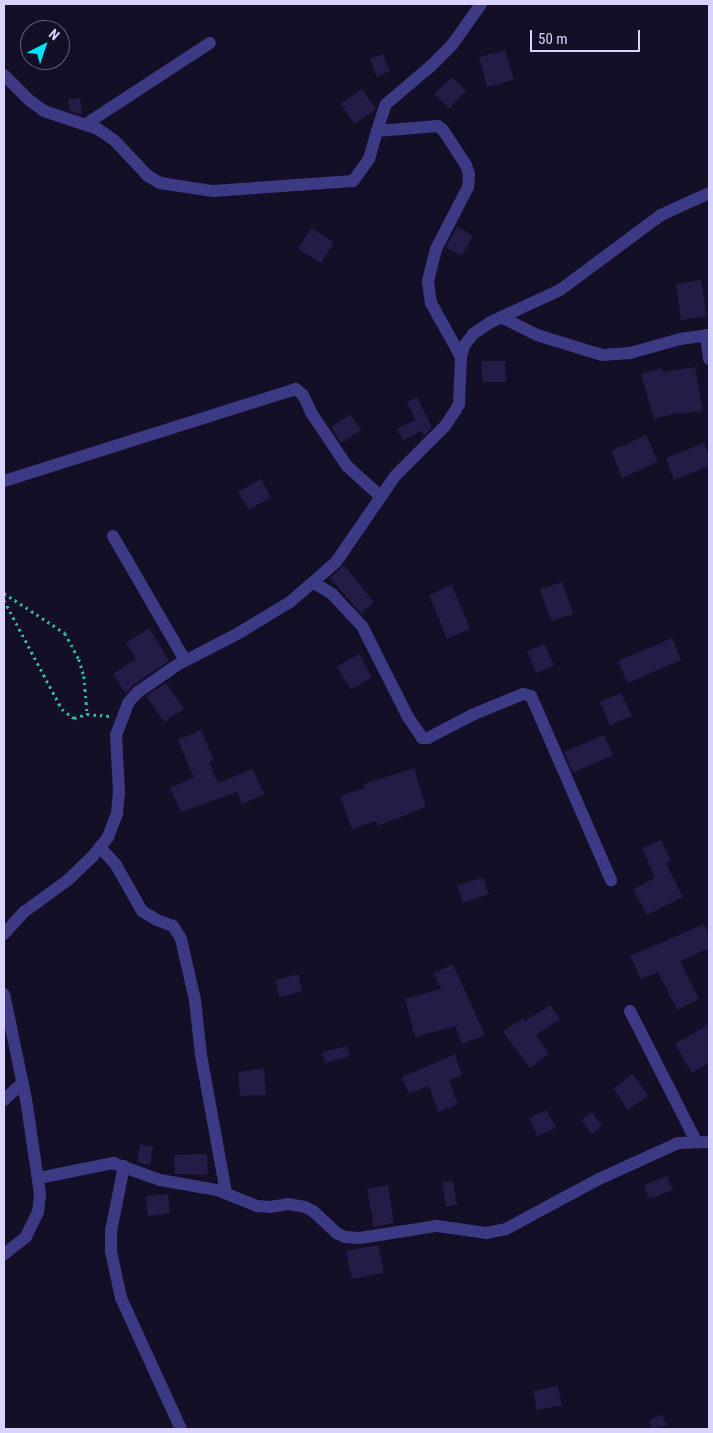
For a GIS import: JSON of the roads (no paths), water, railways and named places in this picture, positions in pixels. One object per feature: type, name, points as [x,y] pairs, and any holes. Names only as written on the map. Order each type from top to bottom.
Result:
[{"type":"street","points":[[4,75],[29,100],[44,111],[86,124],[114,140],[136,165],[160,182],[213,191],[353,181],[369,159],[386,104],[432,66],[452,45],[481,4]]},
{"type":"street","points":[[86,124],[210,43]]},
{"type":"street","points":[[377,131],[438,126],[443,130],[466,165],[469,174],[468,187],[436,249],[428,282],[431,303],[461,357]]},
{"type":"street","points":[[4,934],[24,912],[68,880],[108,837],[116,814],[119,792],[116,735],[128,703],[138,692],[185,660],[237,634],[290,602],[314,583],[345,551],[380,496],[407,461],[445,426],[455,411],[459,404],[461,357],[464,346],[473,334],[484,325],[560,290],[653,220],[709,193]]},
{"type":"street","points":[[501,317],[537,335],[602,354],[630,353],[680,339],[708,335],[709,359]]},
{"type":"street","points":[[4,481],[296,389],[303,395],[312,414],[347,466],[380,496]]},
{"type":"street","points":[[113,536],[185,660]]},
{"type":"street","points":[[314,583],[332,594],[362,626],[408,716],[422,738],[428,738],[472,714],[523,694],[531,696],[611,880]]},
{"type":"street","points":[[100,847],[116,865],[142,911],[157,920],[173,926],[181,939],[195,1000],[201,1055],[226,1193]]},
{"type":"street","points":[[4,994],[39,1178],[38,1212],[26,1237],[4,1254]]},
{"type":"street","points":[[39,1178],[104,1163],[124,1166],[160,1180],[226,1193],[264,1207],[288,1204],[305,1207],[313,1211],[336,1233],[350,1238],[437,1226],[486,1233],[506,1229],[583,1186],[678,1143],[703,1141],[630,1011]]},
{"type":"street","points":[[4,1100],[22,1083]]},
{"type":"street","points":[[124,1166],[110,1231],[111,1252],[121,1298],[181,1429]]}]
